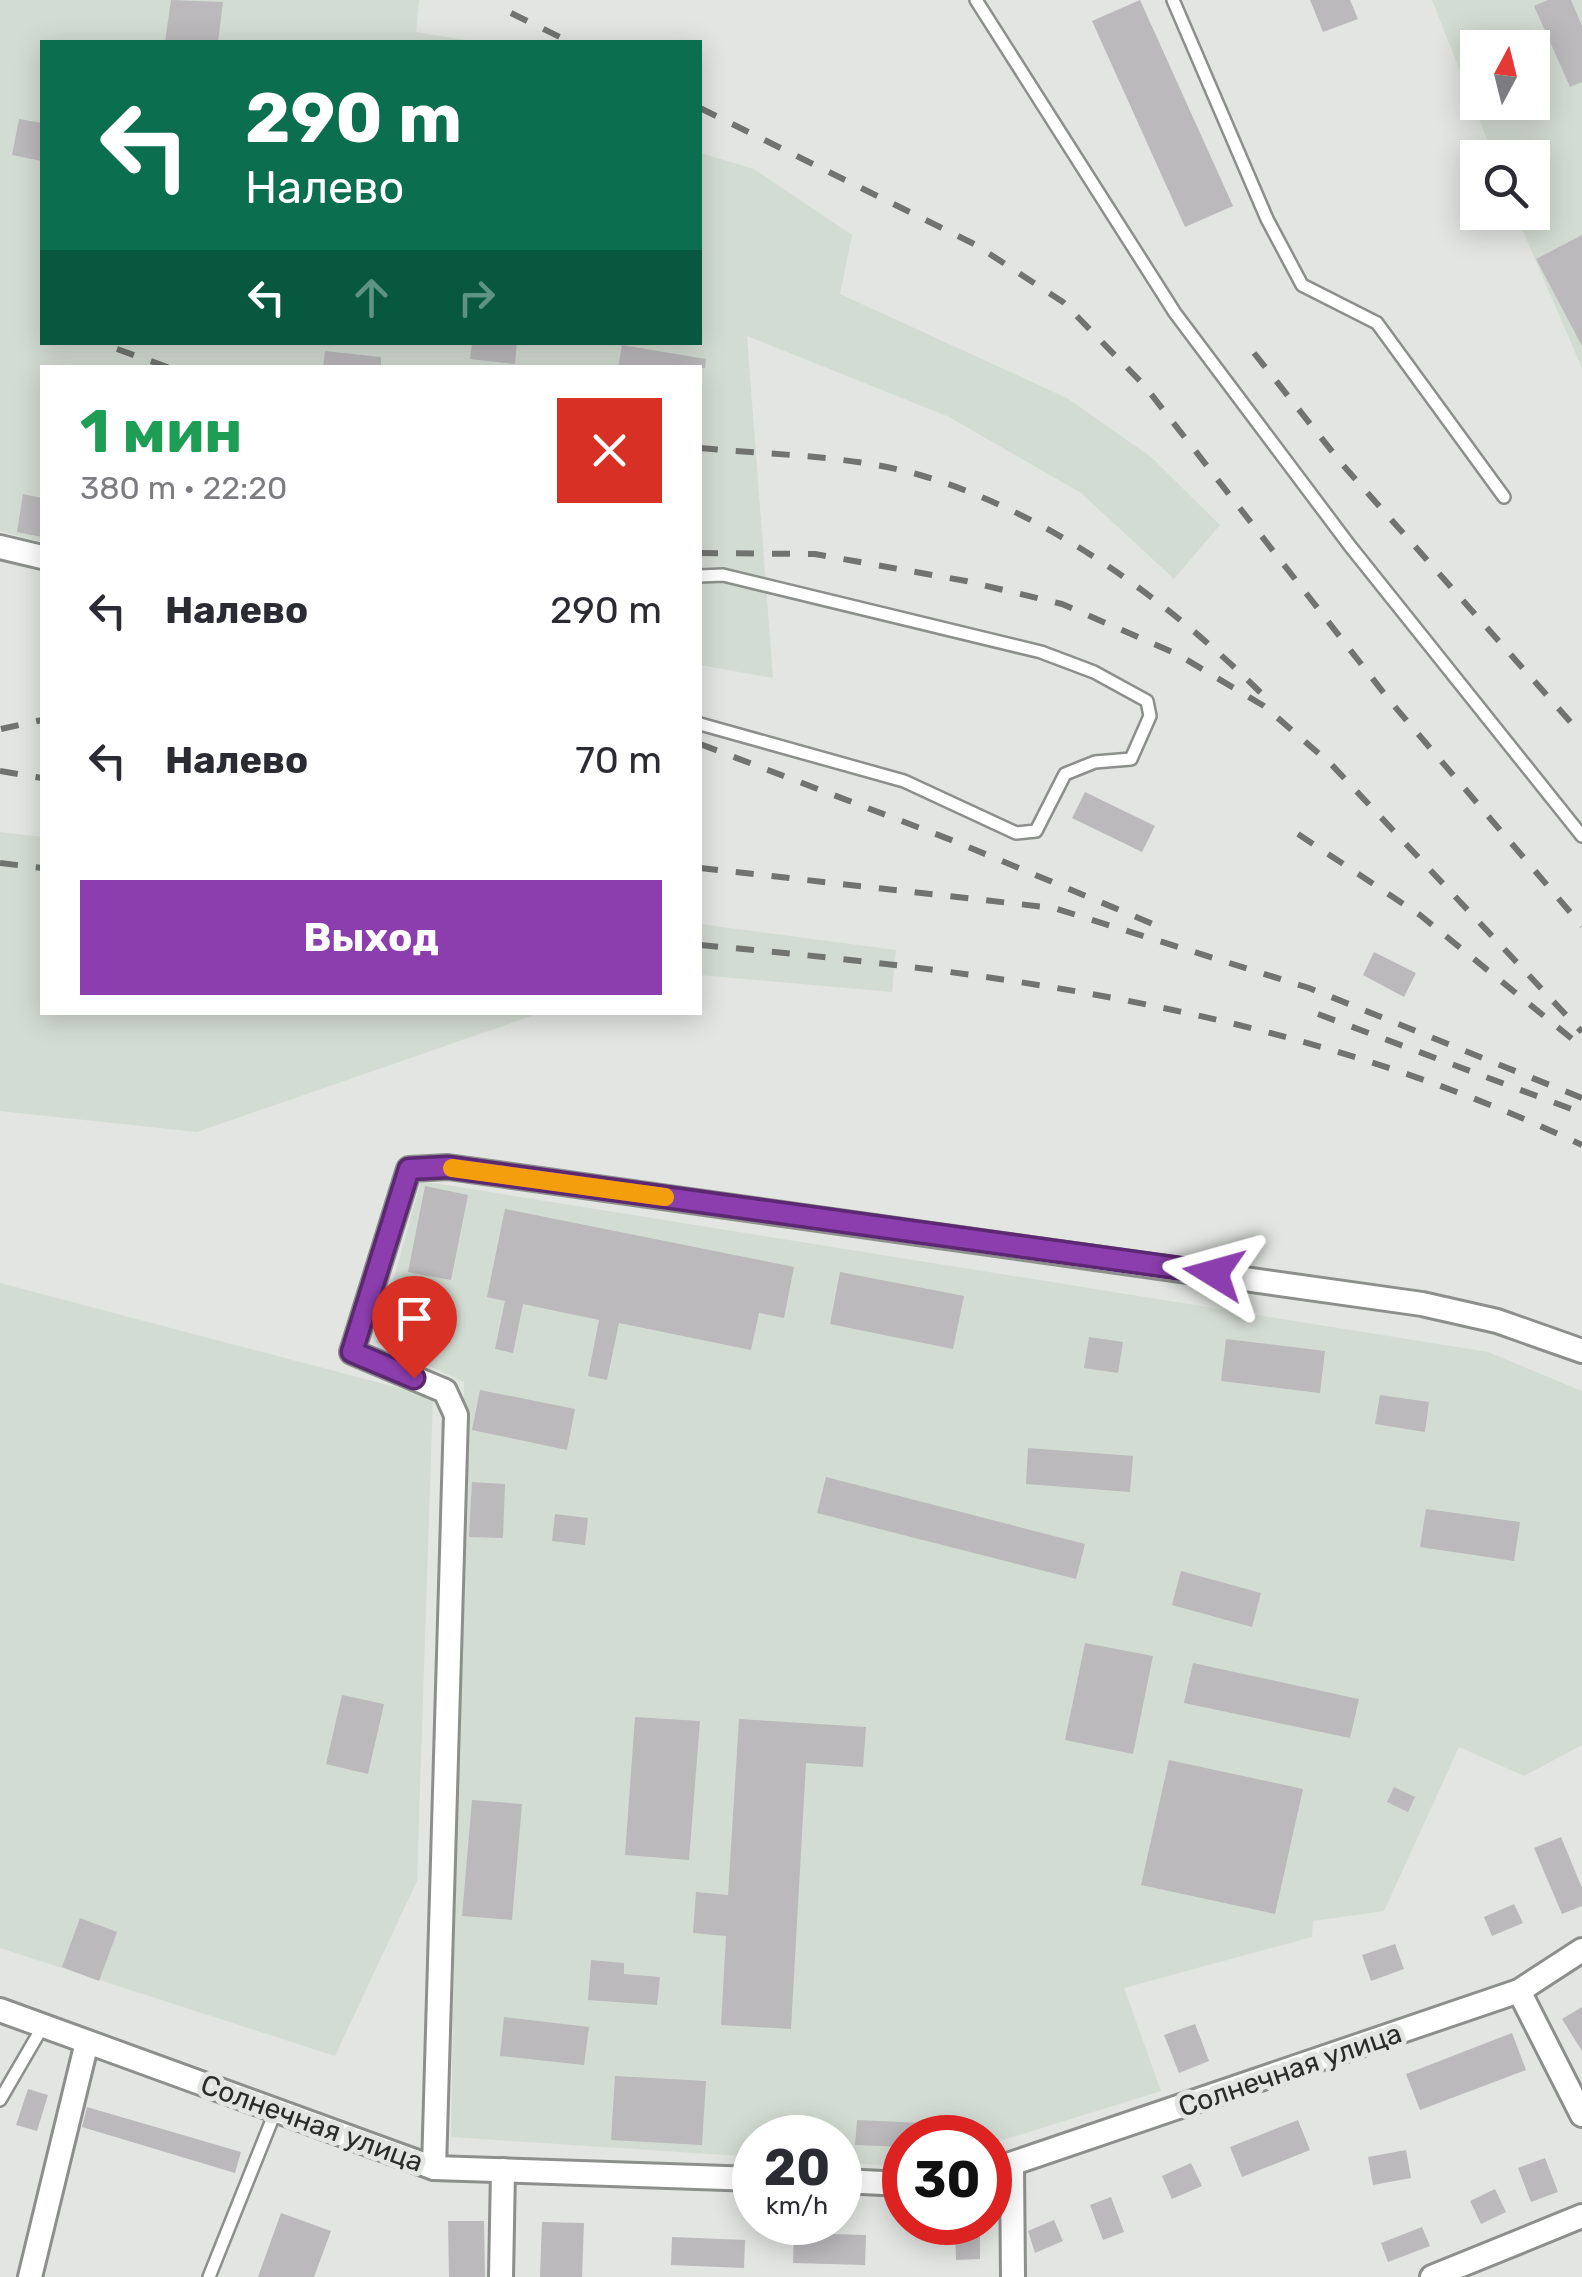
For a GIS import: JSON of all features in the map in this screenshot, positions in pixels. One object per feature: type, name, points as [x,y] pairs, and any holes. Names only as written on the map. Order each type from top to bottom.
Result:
[{"type":"street","points":[[0,547],[40,557]]},
{"type":"street","points":[[434,2168],[456,1415],[445,1391],[352,1352],[409,1169],[467,1170],[1328,1288],[1498,1321],[1582,1351]]},
{"type":"street","name":"Солнечная улица","points":[[1012,2165],[1519,1990],[1582,1950]]},
{"type":"street","points":[[1519,1990],[1582,2115]]},
{"type":"street","name":"Солнечная улица","points":[[0,2010],[434,2168],[732,2177]]},
{"type":"street","points":[[30,2277],[87,2042]]},
{"type":"street","points":[[502,2277],[503,2170]]},
{"type":"street","points":[[1432,2277],[1582,2216]]},
{"type":"street","points":[[1009,2245],[1013,2277]]},
{"type":"lane","points":[[976,0],[1175,313],[1350,546],[1582,836]]},
{"type":"lane","points":[[1172,0],[1267,219],[1302,285],[1377,323],[1504,497]]},
{"type":"lane","points":[[702,576],[724,575],[1040,652],[1094,672],[1147,702],[1150,716],[1131,759],[1095,762],[1066,774],[1036,831],[1016,833],[904,782],[702,725]]},
{"type":"lane","points":[[0,2100],[43,2026]]},
{"type":"lane","points":[[209,2277],[276,2110]]},
{"type":"shaded area","points":[[0,0],[419,0],[416,32],[466,40],[40,40],[40,345],[702,345],[702,154],[754,169],[852,235],[840,294],[1067,398],[1151,457],[1220,525],[1174,579],[1081,493],[949,417],[747,336],[773,678],[702,665],[702,365],[40,365],[40,541],[0,531]]},
{"type":"shaded area","points":[[1432,0],[1582,0],[1582,368],[1522,230],[1550,230],[1550,140],[1487,140],[1479,120],[1550,120],[1550,30],[1460,30],[1460,71]]},
{"type":"shaded area","points":[[0,832],[40,837],[40,1015],[534,1015],[197,1132],[0,1111]]},
{"type":"shaded area","points":[[702,924],[896,950],[892,992],[702,975]]},
{"type":"shaded area","points":[[421,1181],[1488,1352],[1582,1391],[1582,1745],[1524,1776],[1459,1747],[1384,1911],[1313,1921],[1312,1937],[1124,1988],[1161,2091],[1012,2137],[1012,2115],[882,2115],[882,2165],[862,2164],[862,2115],[732,2115],[732,2155],[451,2137],[464,1382],[376,1342]]},
{"type":"shaded area","points":[[0,1283],[433,1397],[417,1881],[335,2056],[0,1948]]},
{"type":"building","points":[[171,0],[223,2],[218,40],[165,40]]},
{"type":"building","points":[[1140,0],[1233,206],[1185,227],[1092,21]]},
{"type":"building","points":[[1310,0],[1350,0],[1358,19],[1323,32]]},
{"type":"building","points":[[1548,0],[1571,0],[1582,26],[1582,82],[1570,87],[1550,42],[1550,30],[1545,30],[1534,6]]},
{"type":"building","points":[[19,119],[40,123],[40,161],[12,155]]},
{"type":"building","points":[[1582,235],[1582,346],[1536,259]]},
{"type":"building","points":[[472,345],[517,345],[515,364],[470,359]]},
{"type":"building","points":[[622,345],[706,359],[705,368],[619,365]]},
{"type":"building","points":[[325,351],[381,357],[381,365],[323,365]]},
{"type":"building","points":[[23,494],[40,498],[40,537],[17,532]]},
{"type":"building","points":[[1085,792],[1155,826],[1142,852],[1072,818]]},
{"type":"building","points":[[1374,952],[1416,973],[1404,997],[1363,975]]},
{"type":"building","points":[[425,1186],[468,1195],[451,1280],[408,1272]]},
{"type":"building","points":[[505,1209],[794,1267],[784,1318],[759,1313],[751,1350],[619,1323],[607,1380],[588,1376],[599,1320],[523,1304],[513,1353],[495,1349],[505,1301],[487,1297]]},
{"type":"building","points":[[840,1272],[964,1296],[953,1349],[830,1324]]},
{"type":"building","points":[[1089,1337],[1123,1342],[1118,1373],[1084,1368]]},
{"type":"building","points":[[1226,1339],[1325,1351],[1320,1393],[1221,1381]]},
{"type":"building","points":[[480,1390],[575,1409],[567,1450],[472,1430]]},
{"type":"building","points":[[1380,1395],[1429,1402],[1425,1432],[1375,1424]]},
{"type":"building","points":[[1028,1448],[1133,1456],[1130,1492],[1026,1484]]},
{"type":"building","points":[[826,1477],[1085,1544],[1076,1579],[817,1513]]},
{"type":"building","points":[[472,1482],[505,1484],[503,1538],[469,1537]]},
{"type":"building","points":[[1426,1509],[1520,1522],[1514,1561],[1420,1547]]},
{"type":"building","points":[[555,1514],[588,1518],[585,1545],[552,1541]]},
{"type":"building","points":[[1181,1571],[1261,1593],[1252,1627],[1172,1605]]},
{"type":"building","points":[[1085,1643],[1153,1656],[1133,1754],[1065,1740]]},
{"type":"building","points":[[1193,1663],[1359,1699],[1350,1738],[1184,1703]]},
{"type":"building","points":[[342,1695],[384,1704],[368,1774],[326,1764]]},
{"type":"building","points":[[635,1717],[700,1721],[689,1860],[625,1855]]},
{"type":"building","points":[[739,1719],[866,1727],[863,1767],[806,1763],[791,2029],[721,2025],[726,1936],[693,1933],[696,1892],[728,1895]]},
{"type":"building","points":[[1169,1760],[1303,1789],[1275,1914],[1141,1885]]},
{"type":"building","points":[[1394,1787],[1415,1797],[1408,1812],[1387,1802]]},
{"type":"building","points":[[472,1800],[522,1804],[512,1920],[462,1916]]},
{"type":"building","points":[[1561,1837],[1582,1888],[1582,1906],[1562,1914],[1534,1848]]},
{"type":"building","points":[[1514,1904],[1523,1923],[1492,1936],[1484,1917]]},
{"type":"building","points":[[80,1918],[117,1932],[99,1981],[62,1967]]},
{"type":"building","points":[[1395,1944],[1404,1969],[1371,1981],[1362,1955]]},
{"type":"building","points":[[591,1960],[624,1963],[624,1974],[660,1977],[657,2005],[588,2000]]},
{"type":"building","points":[[1582,2007],[1582,2051],[1562,2019]]},
{"type":"building","points":[[504,2017],[589,2027],[584,2065],[500,2056]]},
{"type":"building","points":[[1195,2024],[1209,2061],[1179,2073],[1164,2035]]},
{"type":"building","points":[[1512,2033],[1526,2070],[1420,2110],[1406,2074]]},
{"type":"building","points":[[615,2076],[706,2081],[702,2145],[611,2140]]},
{"type":"building","points":[[28,2089],[48,2095],[37,2131],[16,2125]]},
{"type":"building","points":[[87,2107],[241,2152],[235,2173],[82,2127]]},
{"type":"building","points":[[862,2120],[882,2121],[882,2146],[862,2145]]},
{"type":"building","points":[[1298,2120],[1310,2150],[1242,2177],[1230,2147]]},
{"type":"building","points":[[1406,2150],[1411,2178],[1373,2185],[1368,2157]]},
{"type":"building","points":[[1545,2158],[1558,2192],[1531,2202],[1518,2168]]},
{"type":"building","points":[[1191,2163],[1202,2186],[1172,2199],[1162,2176]]},
{"type":"building","points":[[1495,2189],[1506,2212],[1481,2224],[1470,2201]]},
{"type":"building","points":[[1111,2197],[1124,2232],[1103,2240],[1090,2205]]},
{"type":"building","points":[[281,2213],[331,2231],[314,2277],[258,2277]]},
{"type":"building","points":[[1054,2220],[1063,2241],[1035,2253],[1028,2231]]},
{"type":"building","points":[[448,2221],[484,2221],[485,2277],[449,2277]]},
{"type":"building","points":[[542,2222],[584,2223],[582,2277],[540,2277]]},
{"type":"building","points":[[1422,2227],[1430,2246],[1388,2262],[1381,2243]]},
{"type":"building","points":[[862,2235],[866,2235],[865,2265],[793,2263],[794,2245],[862,2245]]},
{"type":"building","points":[[672,2237],[732,2239],[732,2245],[745,2245],[744,2268],[671,2265]]},
{"type":"building","points":[[956,2245],[980,2245],[980,2259],[956,2260]]},
{"type":"railway","points":[[511,13],[566,40]]},
{"type":"railway","points":[[702,109],[976,245],[1063,302],[1144,385],[1390,701],[1582,926]]},
{"type":"railway","points":[[117,349],[162,365]]},
{"type":"railway","points":[[1254,353],[1342,464],[1582,735]]},
{"type":"railway","points":[[702,448],[893,468],[1015,512],[1106,564],[1148,595],[1264,696]]},
{"type":"railway","points":[[702,553],[815,554],[966,581],[1062,604],[1177,654],[1264,706],[1331,764],[1582,1032]]},
{"type":"railway","points":[[1,729],[40,720]]},
{"type":"railway","points":[[702,745],[954,841],[1165,929]]},
{"type":"railway","points":[[0,771],[40,778]]},
{"type":"railway","points":[[1298,834],[1420,915],[1582,1047]]},
{"type":"railway","points":[[0,863],[40,868]]},
{"type":"railway","points":[[702,868],[1054,908],[1309,988],[1582,1098]]},
{"type":"railway","points":[[702,945],[928,969],[1150,1005],[1260,1030],[1368,1061],[1475,1099],[1582,1145]]},
{"type":"railway","points":[[1318,1014],[1582,1113]]},
{"type":"slow traffic","points":[[452,1168],[665,1197]]},
{"type":"route","points":[[414,1378],[352,1352],[409,1169],[448,1167],[1214,1273]]}]
